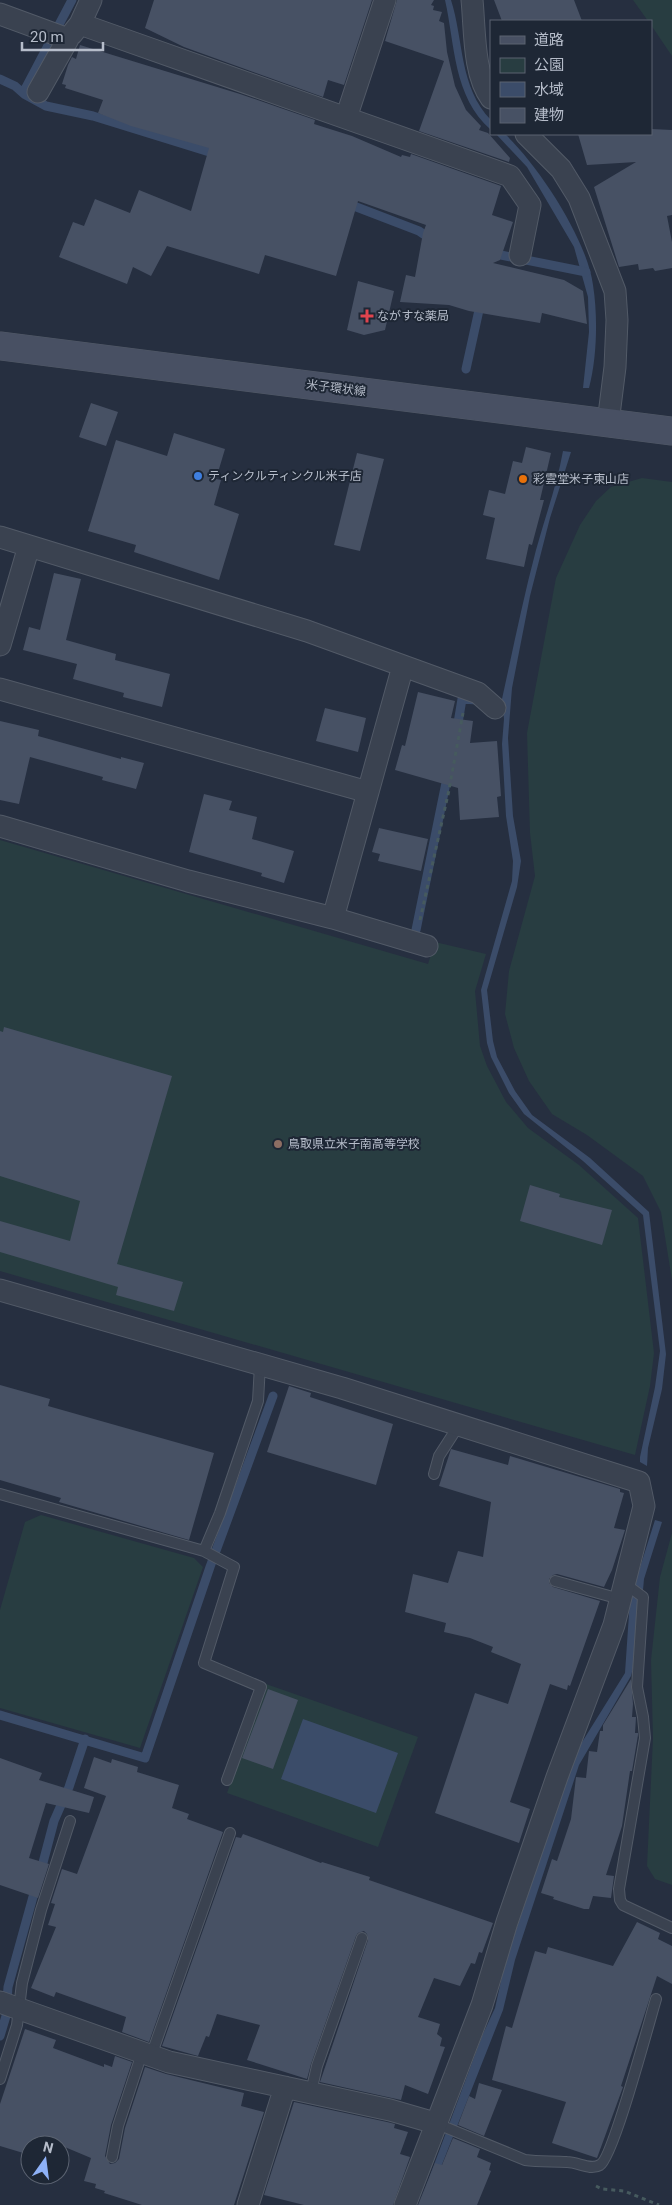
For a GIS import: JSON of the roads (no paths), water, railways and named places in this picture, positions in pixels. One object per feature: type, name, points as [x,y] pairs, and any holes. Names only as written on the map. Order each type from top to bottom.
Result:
[{"type":"main road","name":"米子環状線","points":[[0,346],[672,431]]},
{"type":"street","points":[[38,92],[91,0]]},
{"type":"street","points":[[346,118],[385,0]]},
{"type":"street","points":[[472,0],[480,75],[484,88],[490,97]]},
{"type":"street","points":[[0,14],[74,32],[346,118],[510,176],[530,206],[520,255]]},
{"type":"street","points":[[527,135],[561,170],[574,188],[615,291],[617,313],[615,367],[608,423]]},
{"type":"street","points":[[0,537],[307,631],[464,687],[478,693],[495,708]]},
{"type":"street","points":[[0,645],[29,546]]},
{"type":"street","points":[[333,918],[403,666]]},
{"type":"street","points":[[0,689],[368,792]]},
{"type":"street","points":[[0,826],[188,881],[333,918],[421,944]]},
{"type":"street","points":[[0,1290],[342,1388],[639,1482],[644,1506],[614,1625],[557,1777],[482,2005],[405,2205]]},
{"type":"street","points":[[9,2005],[169,2062],[390,2110],[435,2123]]},
{"type":"street","points":[[248,2205],[285,2087]]},
{"type":"lane","points":[[204,1551],[220,1512],[258,1402],[260,1365]]},
{"type":"lane","points":[[434,1474],[439,1456],[459,1425]]},
{"type":"lane","points":[[0,1494],[204,1551],[234,1567],[204,1662],[261,1687],[227,1780]]},
{"type":"lane","points":[[555,1581],[622,1591],[643,1597],[636,1687],[643,1717],[645,1738],[619,1889],[620,1900],[623,1905],[672,1928]]},
{"type":"lane","points":[[0,2079],[17,2026],[9,2005],[22,1983],[40,1910],[70,1821]]},
{"type":"lane","points":[[112,2157],[118,2126],[230,1833]]},
{"type":"lane","points":[[311,2092],[317,2066],[362,1938]]},
{"type":"lane","points":[[435,2123],[525,2160],[567,2162],[592,2167],[603,2164],[607,2158],[656,1999]]},
{"type":"water","points":[[445,0],[451,0],[468,78],[473,93],[490,119],[490,129],[469,102],[462,86]]},
{"type":"water","points":[[497,135],[506,135],[546,183],[571,225],[589,267],[595,297],[596,323],[594,364],[589,388],[583,388],[589,332],[588,297],[574,247],[527,167]]},
{"type":"water","points":[[563,451],[571,452],[550,518],[530,596],[512,688],[508,738],[513,816],[521,861],[517,887],[487,990],[493,1041],[497,1057],[515,1091],[532,1115],[590,1158],[649,1212],[666,1354],[662,1389],[648,1448],[647,1466],[640,1462],[640,1457],[655,1387],[660,1351],[643,1215],[583,1161],[524,1114],[509,1093],[491,1057],[487,1043],[481,990],[512,881],[513,861],[506,816],[502,744],[504,719],[502,699],[531,568]]},
{"type":"water","points":[[655,1520],[662,1522],[644,1579],[643,1590],[638,1599],[631,1676],[579,1765],[515,1960],[503,2010],[426,2205],[419,2205],[482,2036],[495,2008],[505,1963],[570,1768],[579,1747],[625,1673],[630,1599]]},
{"type":"water","points":[[303,1719],[398,1753],[376,1813],[281,1779]]},
{"type":"waterway","points":[[23,93],[72,0]]},
{"type":"waterway","points":[[0,79],[15,86],[24,94],[46,106],[93,116],[219,155]]},
{"type":"waterway","points":[[346,203],[419,231],[432,240]]},
{"type":"waterway","points":[[491,253],[586,272]]},
{"type":"waterway","points":[[466,369],[481,301]]},
{"type":"waterway","points":[[457,729],[462,699],[477,700]]},
{"type":"waterway","points":[[416,930],[448,773]]},
{"type":"waterway","points":[[0,1715],[145,1758],[210,1567],[273,1396]]},
{"type":"waterway","points":[[40,1874],[54,1821],[69,1787],[85,1739]]},
{"type":"waterway","points":[[0,2036],[6,2016],[8,1987],[36,1886]]},
{"type":"place","name":"ながすな薬局","points":[[367,316]]},
{"type":"place","name":"ティンクルティンクル米子店","points":[[198,476]]},
{"type":"place","name":"彩雲堂米子東山店","points":[[523,479]]},
{"type":"place","name":"鳥取県立米子南高等学校","points":[[278,1144]]}]
